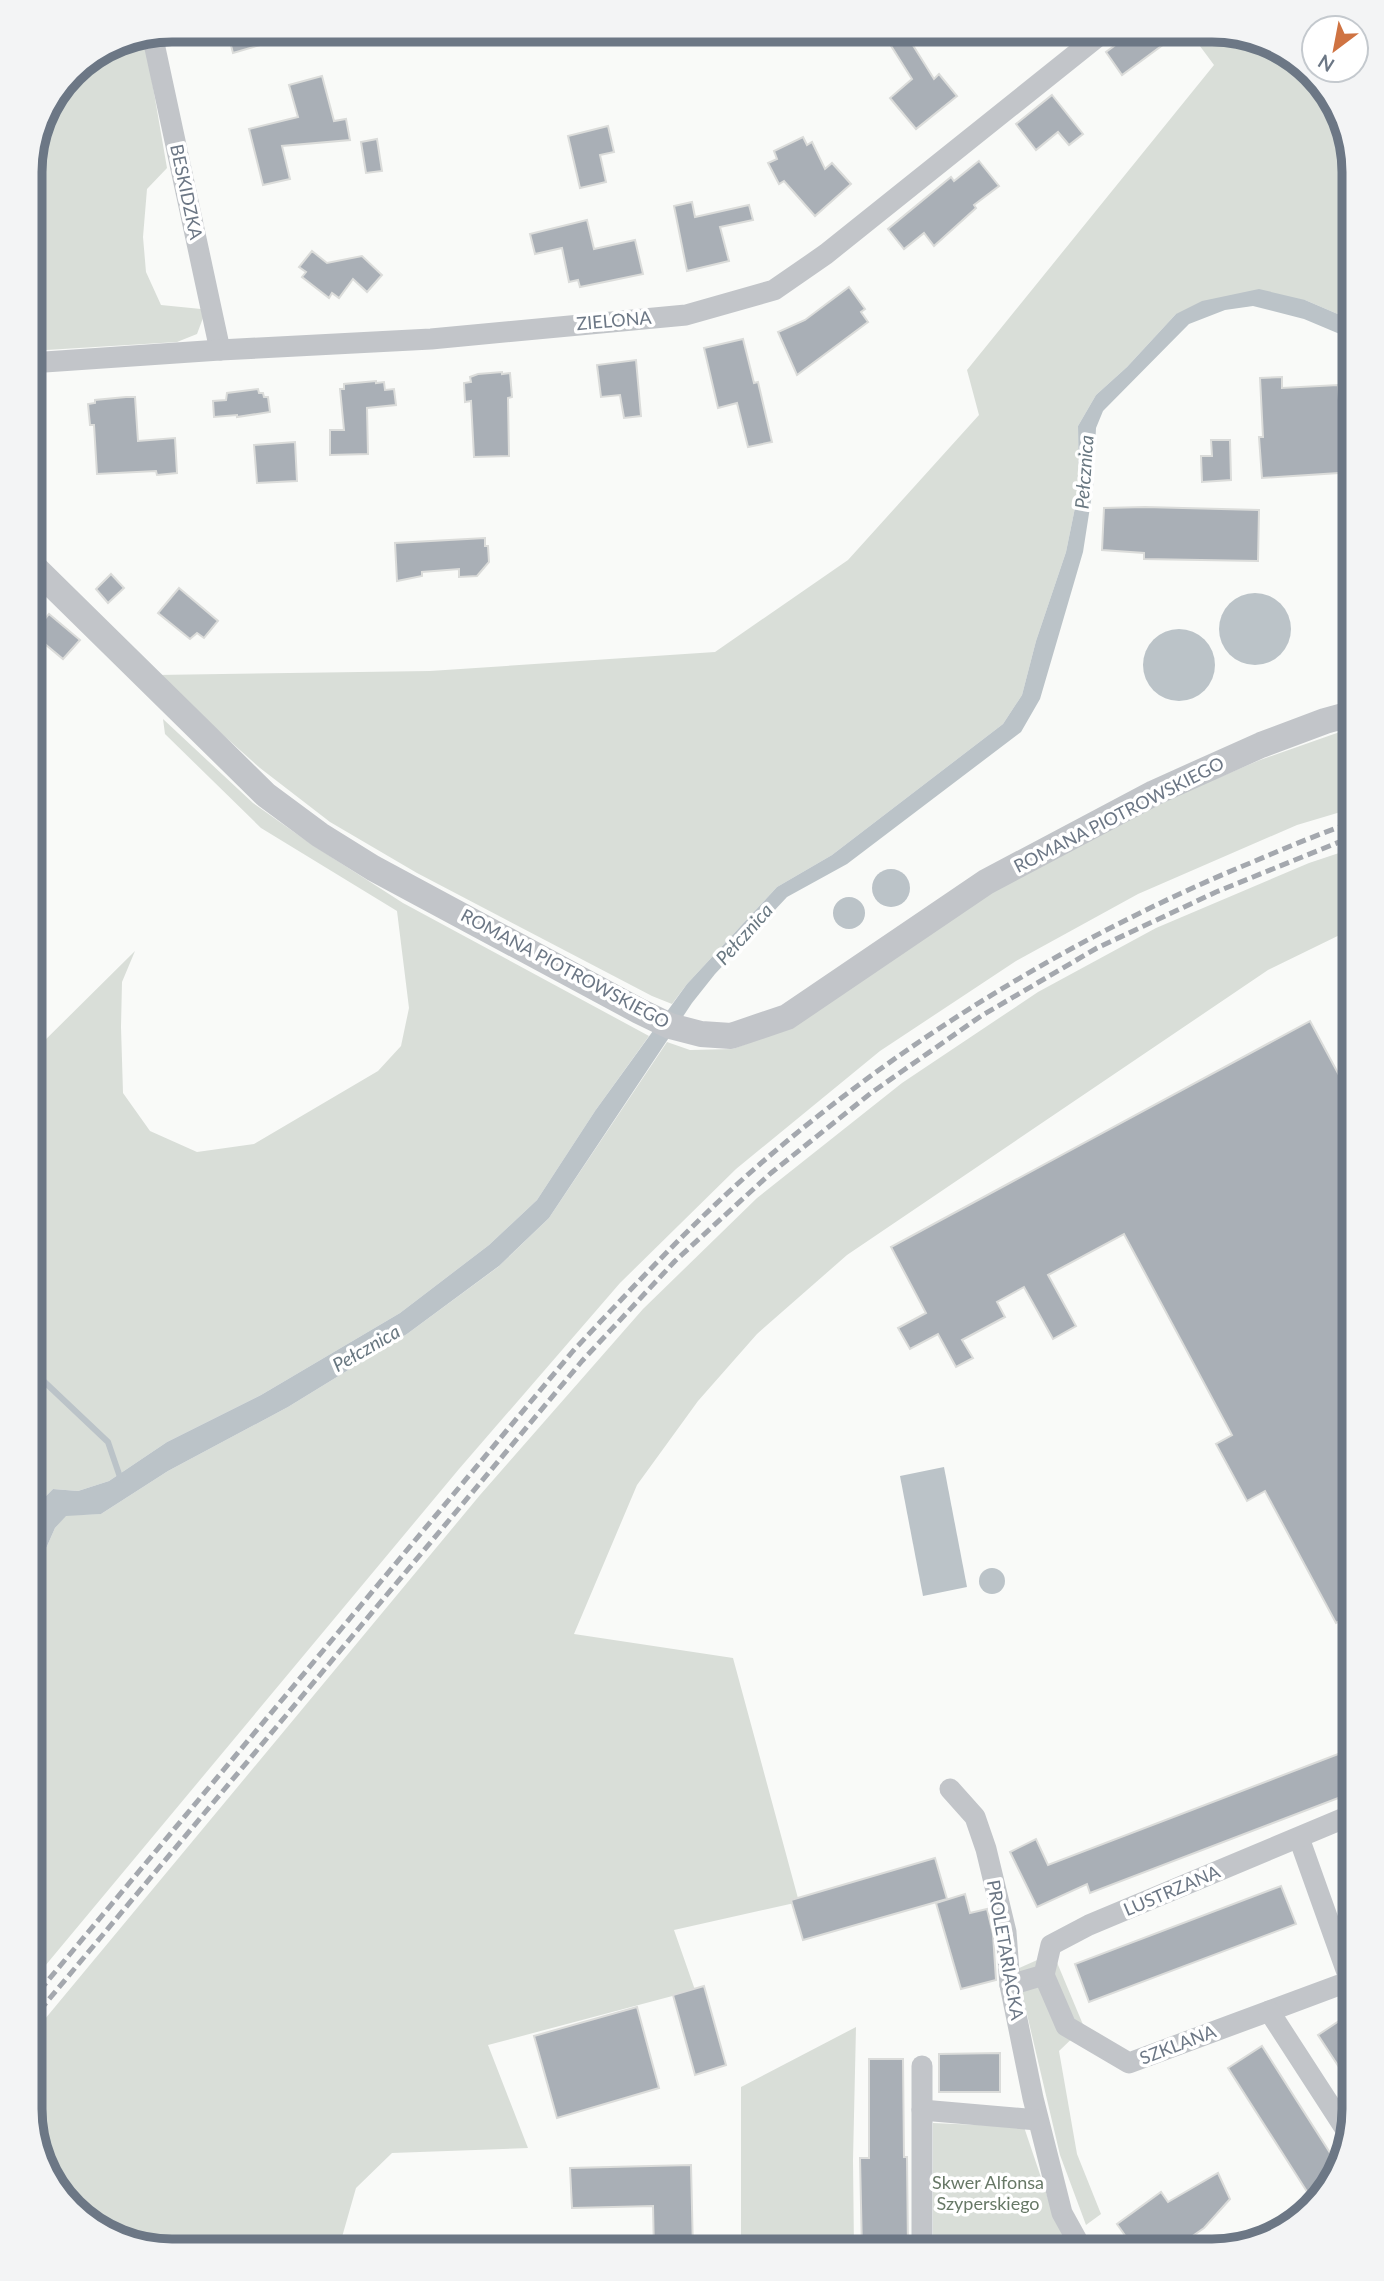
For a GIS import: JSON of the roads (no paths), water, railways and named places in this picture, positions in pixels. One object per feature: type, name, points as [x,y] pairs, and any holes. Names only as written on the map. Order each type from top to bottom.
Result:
[{"type":"street","name":"ZIELONA","points":[[42,362],[431,339],[686,315],[774,290],[826,254],[1091,42]]},
{"type":"street","name":"BESKIDZKA","points":[[154,43],[220,350]]},
{"type":"street","name":"ROMANA PIOTROWSKIEGO","points":[[42,576],[266,795],[320,835],[385,874],[639,1011],[670,1026],[701,1034],[731,1036],[787,1017],[986,882],[1154,793],[1261,745],[1342,716]]},
{"type":"street","name":"PROLETARIACKA","points":[[950,1789],[975,1817],[986,1849],[1006,1932],[1010,1985],[1038,2120],[1062,2213],[1076,2239]]},
{"type":"street","name":"LUSTRZANA","points":[[1044,1975],[1051,1945],[1060,1940],[1342,1819]]},
{"type":"street","name":"SZKLANA","points":[[1299,1838],[1342,1959]]},
{"type":"street","points":[[1010,1985],[1044,1975]]},
{"type":"street","name":"SZKLANA","points":[[1044,1975],[1066,2026],[1129,2063],[1342,1984]]},
{"type":"street","points":[[1269,2011],[1341,2123]]},
{"type":"street","points":[[922,2066],[922,2239]]},
{"type":"street","points":[[922,2110],[1038,2120]]},
{"type":"water","name":"Pełcznica","points":[[1259,289],[1305,300],[1342,316],[1342,335],[1304,319],[1253,306],[1225,310],[1189,324],[1103,411],[1096,428],[1093,488],[1083,552],[1040,699],[1021,732],[847,864],[787,897],[715,974],[692,1003],[549,1218],[499,1266],[407,1334],[288,1407],[168,1471],[101,1514],[66,1516],[55,1528],[42,1558],[42,1500],[53,1489],[78,1491],[109,1481],[167,1442],[261,1395],[400,1313],[489,1245],[537,1200],[595,1111],[687,984],[777,887],[832,855],[1003,724],[1022,695],[1036,641],[1066,552],[1079,488],[1078,426],[1096,395],[1127,367],[1176,314],[1202,301]]},
{"type":"water","points":[[1255,593],[1275,599],[1285,609],[1291,629],[1285,649],[1275,659],[1255,665],[1235,659],[1225,649],[1219,629],[1225,609],[1235,599]]},
{"type":"water","points":[[1179,629],[1199,635],[1209,645],[1215,665],[1209,685],[1199,695],[1179,701],[1159,695],[1149,685],[1143,665],[1149,645],[1159,635]]},
{"type":"water","points":[[891,869],[904,875],[910,888],[904,901],[891,907],[878,901],[872,888],[878,875]]},
{"type":"water","points":[[849,897],[860,902],[865,913],[860,924],[849,929],[838,924],[833,913],[838,902]]},
{"type":"water","points":[[944,1467],[967,1587],[923,1596],[900,1476]]},
{"type":"water","points":[[992,1568],[1001,1572],[1005,1581],[1001,1590],[992,1594],[983,1590],[979,1581],[983,1572]]},
{"type":"waterway","points":[[42,1380],[108,1442],[121,1480]]},
{"type":"railway","points":[[42,1988],[573,1351],[664,1255],[735,1186],[815,1118],[873,1074],[996,993],[1124,921],[1292,845],[1342,826]]},
{"type":"railway","points":[[42,2008],[582,1361],[675,1261],[771,1173],[871,1093],[981,1016],[1097,948],[1216,892],[1342,841]]},
{"type":"park label","name":"Skwer Alfonsa Szyperskiego","points":[[988,2193]]}]
